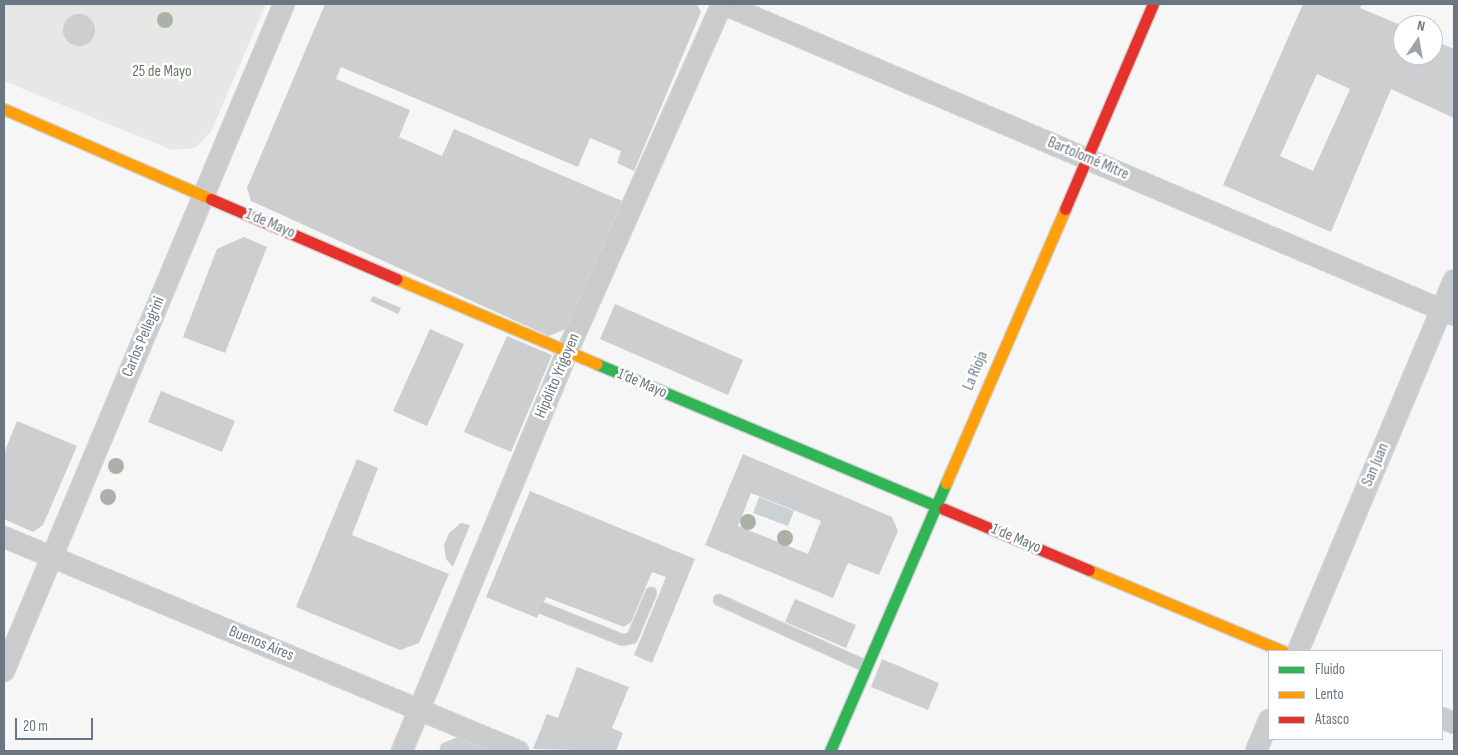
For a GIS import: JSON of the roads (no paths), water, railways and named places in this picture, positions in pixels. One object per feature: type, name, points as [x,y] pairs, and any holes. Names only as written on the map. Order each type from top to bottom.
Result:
[{"type":"street","name":"Carlos Pellegrini","points":[[4,671],[284,4]]},
{"type":"street","name":"Bartolomé Mitre","points":[[722,4],[1448,312]]},
{"type":"street","name":"Hipólito Yrigoyen","points":[[402,751],[567,352],[722,4]]},
{"type":"street","name":"La Rioja","points":[[830,751],[1153,4]]},
{"type":"street","name":"1 de Mayo","points":[[4,109],[567,352],[1281,650]]},
{"type":"street","name":"San Juan","points":[[1298,650],[1448,312],[1454,280]]},
{"type":"street","name":"Buenos Aires","points":[[4,537],[518,751]]},
{"type":"street","points":[[1256,751],[1268,722]]},
{"type":"lane","points":[[542,608],[623,640],[632,638],[651,593]]},
{"type":"lane","points":[[719,600],[866,667]]},
{"type":"park label","name":"25 de Mayo","points":[[162,72]]}]
